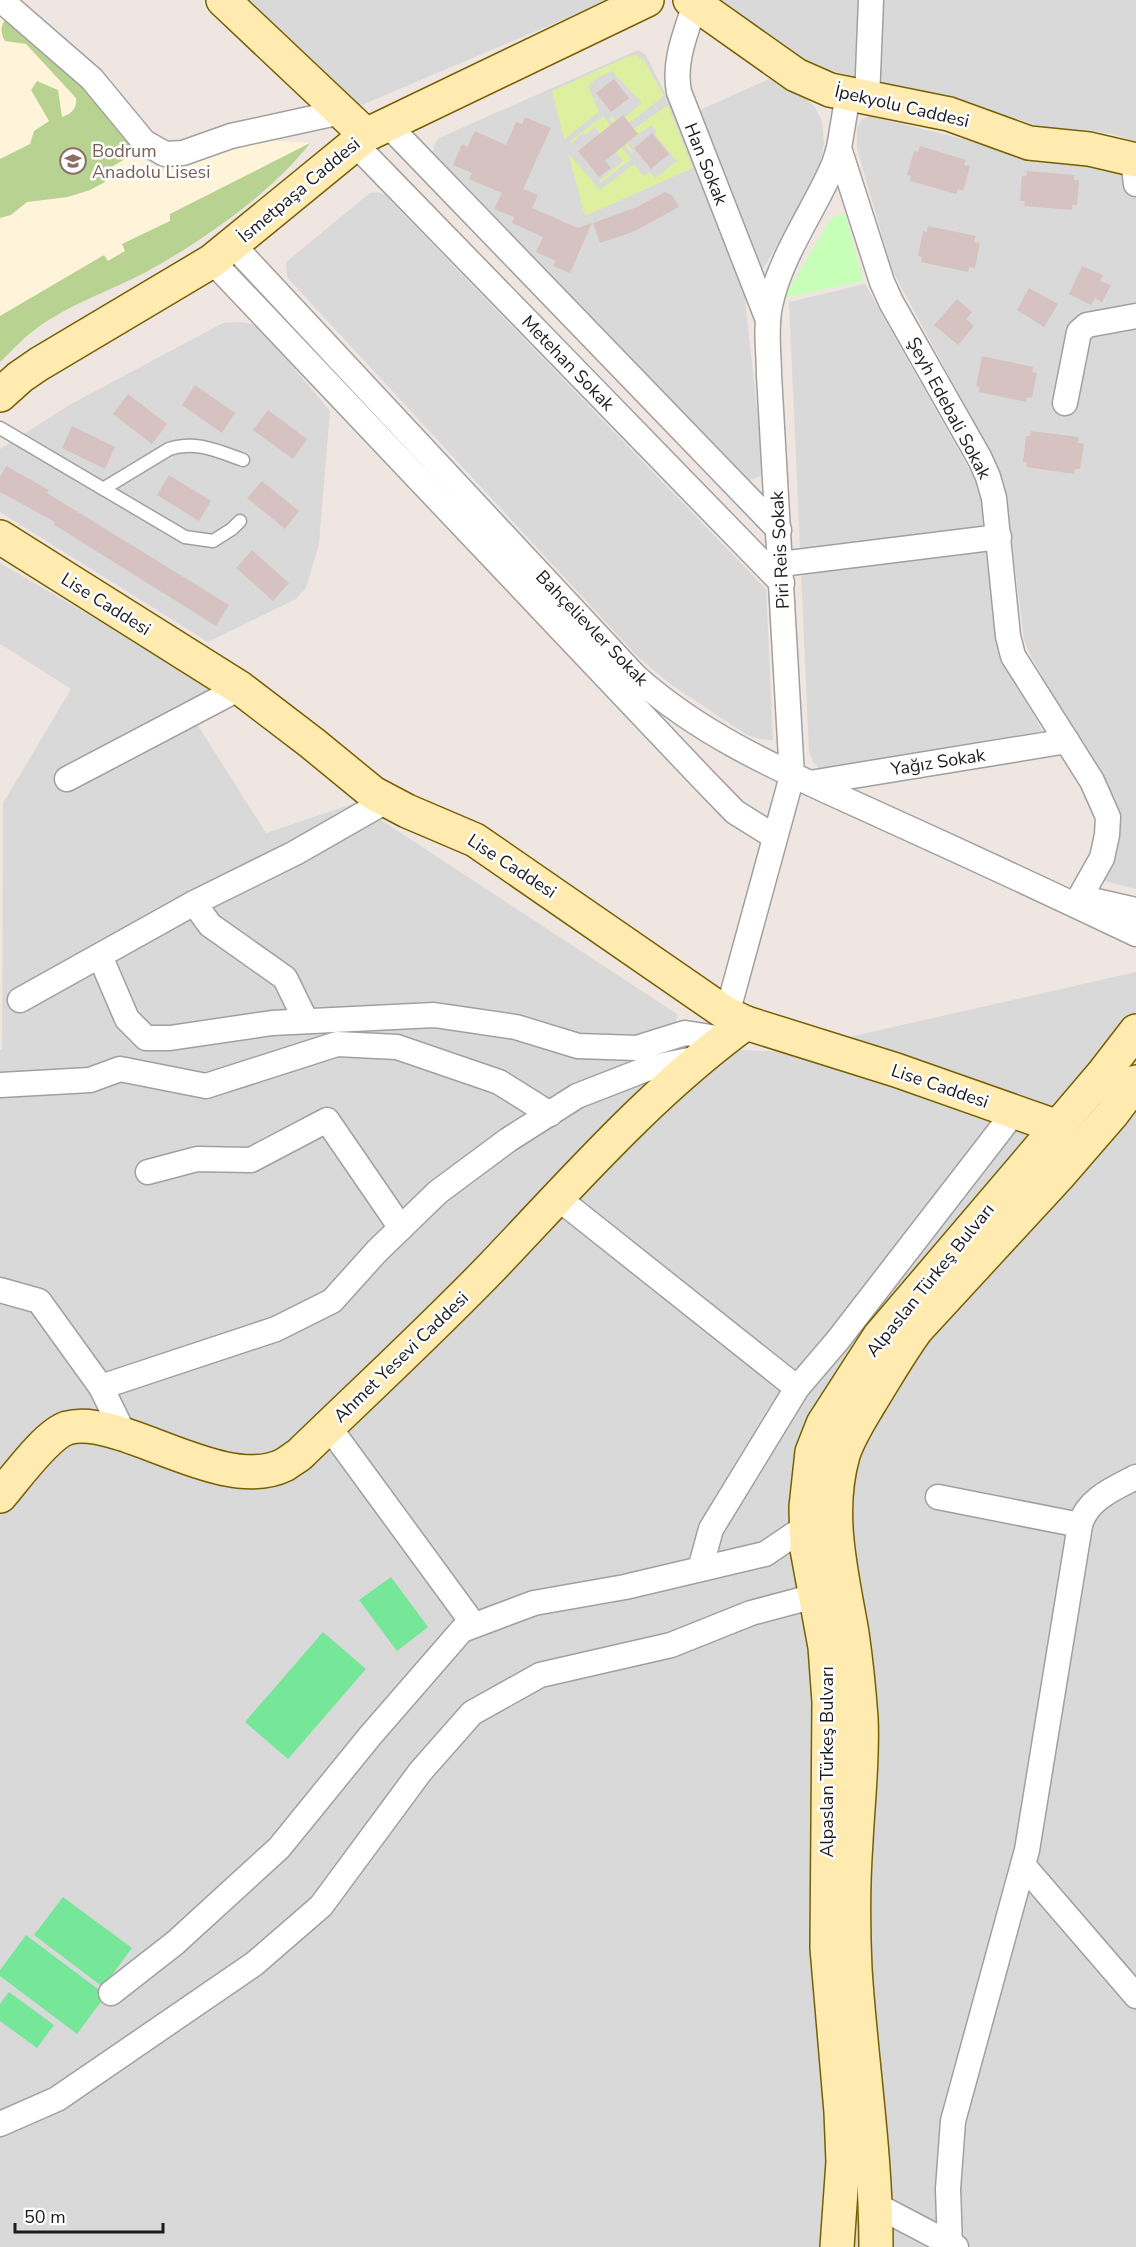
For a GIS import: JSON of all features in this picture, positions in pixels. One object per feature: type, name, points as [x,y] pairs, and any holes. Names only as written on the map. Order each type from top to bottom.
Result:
[{"type":"street","points":[[1,0],[92,79],[144,142],[165,153],[183,153],[231,136],[341,112]]},
{"type":"street","points":[[223,0],[341,112],[369,134],[779,530]]},
{"type":"street","name":"İsmetpaşa Caddesi","points":[[0,395],[20,376],[222,253],[369,134],[647,0]]},
{"type":"street","name":"Piri Reis Sokak","points":[[724,1033],[775,837],[801,779],[782,574],[768,320],[779,276],[824,187],[858,96],[871,0]]},
{"type":"street","name":"İpekyolu Caddesi","points":[[692,2],[796,75],[830,90],[950,114],[1029,143],[1089,149],[1135,168]]},
{"type":"street","name":"Han Sokak","points":[[692,2],[676,68],[681,103],[768,320]]},
{"type":"street","name":"Metehan Sokak","points":[[369,134],[782,574]]},
{"type":"street","name":"Şeyh Edebali Sokak","points":[[839,148],[882,282],[891,302],[957,417],[988,477],[994,498],[1008,636],[1013,656],[1092,782],[1108,817],[1102,858],[1080,897]]},
{"type":"street","points":[[222,253],[711,788],[735,812],[775,837]]},
{"type":"street","name":"Bahçelievler Sokak","points":[[222,253],[635,676],[702,727],[801,779],[1042,889]]},
{"type":"street","points":[[1065,403],[1077,339],[1083,327],[1087,324],[1136,316]]},
{"type":"street","name":"Lise Caddesi","points":[[0,537],[240,688],[386,801],[475,840],[724,1033],[896,1070],[1058,1127]]},
{"type":"street","points":[[782,574],[999,537]]},
{"type":"street","points":[[67,779],[240,688]]},
{"type":"street","name":"Yağız Sokak","points":[[801,779],[1066,741]]},
{"type":"street","points":[[20,1000],[194,903],[295,853],[386,801]]},
{"type":"street","points":[[1042,889],[1136,910]]},
{"type":"street","points":[[1042,889],[1136,934]]},
{"type":"street","points":[[194,903],[210,924],[285,978],[306,1022]]},
{"type":"street","points":[[100,956],[127,1019],[146,1038],[170,1038],[272,1023],[434,1015],[516,1028],[578,1046],[637,1048],[685,1034],[724,1033]]},
{"type":"street","name":"Alpaslan Türkeş Bulvarı","points":[[837,2247],[843,2162],[827,1948],[829,1693],[825,1647],[805,1527],[810,1463],[817,1437],[852,1377],[896,1316],[1058,1127],[1136,1031]]},
{"type":"street","points":[[101,1387],[276,1329],[332,1301],[438,1192],[508,1140],[577,1096],[649,1068],[724,1033]]},
{"type":"street","name":"Ahmet Yesevi Caddesi","points":[[0,1496],[52,1437],[66,1428],[82,1426],[124,1434],[224,1470],[246,1472],[283,1466],[299,1455],[430,1330],[609,1145],[724,1033]]},
{"type":"street","points":[[0,1085],[90,1080],[120,1070],[206,1086],[337,1044],[397,1047],[499,1082],[550,1114]]},
{"type":"street","name":"Alpaslan Türkeş Bulvarı","points":[[876,2247],[876,2205],[869,2103],[855,1969],[854,1872],[861,1720],[852,1636],[836,1532],[837,1492],[843,1455],[852,1433],[917,1329],[1053,1182],[1112,1114],[1136,1082]]},
{"type":"street","points":[[700,1569],[711,1529],[797,1388],[838,1340],[1015,1112]]},
{"type":"street","points":[[148,1172],[197,1159],[251,1160],[327,1120],[401,1228]]},
{"type":"street","points":[[558,1198],[797,1388]]},
{"type":"street","points":[[0,1290],[39,1301],[101,1387],[124,1434]]},
{"type":"street","points":[[328,1427],[474,1625]]},
{"type":"street","points":[[952,2246],[948,2189],[953,2121],[1027,1850],[1080,1525],[1090,1506],[1104,1494],[1136,1477]]},
{"type":"street","points":[[938,1497],[1080,1525]]},
{"type":"street","points":[[111,1993],[175,1943],[279,1848],[370,1736],[462,1630],[534,1603],[625,1587],[765,1554],[805,1527]]},
{"type":"street","points":[[0,2124],[57,2099],[254,1964],[321,1906],[420,1772],[472,1713],[540,1675],[671,1645],[751,1612],[815,1596]]},
{"type":"street","points":[[1023,1865],[1136,1996]]},
{"type":"street","points":[[876,2205],[952,2246]]},
{"type":"lane","points":[[0,428],[185,537],[213,542],[240,521]]},
{"type":"lane","points":[[103,489],[169,449],[179,446],[198,445],[243,460]]},
{"type":"shaded area","points":[[245,0],[609,0],[362,105],[350,101]]},
{"type":"shaded area","points":[[719,0],[1136,0],[1136,142],[1116,135],[1086,130],[1041,127],[980,107],[816,67],[791,55],[724,7]]},
{"type":"shaded area","name":"Bodrum Anadolu Lisesi","points":[[0,9],[139,151],[152,170],[161,171],[244,139],[310,143],[170,214],[170,221],[122,244],[126,251],[107,261],[104,256],[0,316]]},
{"type":"shaded area","points":[[638,50],[646,55],[678,120],[771,78],[797,91],[815,107],[822,121],[824,143],[818,177],[745,299],[764,474],[748,481],[432,159],[434,145],[439,138]]},
{"type":"shaded area","points":[[870,116],[1032,156],[1136,172],[1136,889],[1104,881],[1114,856],[1106,787],[1032,659],[1024,640],[1005,486],[995,461],[892,270],[857,149],[857,128],[862,119]]},
{"type":"shaded area","points":[[370,193],[384,194],[766,589],[773,740],[747,735],[669,683],[638,657],[287,277],[286,262]]},
{"type":"shaded area","points":[[865,284],[979,487],[985,509],[1002,647],[1042,731],[820,769],[813,762],[809,751],[789,302]]},
{"type":"shaded area","points":[[223,323],[252,324],[261,329],[330,411],[319,544],[306,588],[296,599],[208,642],[0,512],[0,449],[71,404]]},
{"type":"shaded area","points":[[0,563],[236,701],[197,724],[266,833],[355,803],[677,1014],[674,1046],[783,1052],[1136,972],[1136,2247],[0,2247],[0,1050],[2,1049],[3,803],[71,689],[0,644]]},
{"type":"green space","points":[[8,17],[93,92],[139,151],[101,173],[105,182],[90,190],[68,197],[27,202],[11,215],[0,218],[0,159],[30,144],[34,131],[49,121],[31,90],[37,81],[58,90],[62,117],[69,114],[76,105],[76,98],[26,44],[5,41],[2,29]]},
{"type":"green space","points":[[635,55],[644,60],[664,96],[620,130],[609,118],[612,116],[618,123],[642,103],[612,71],[597,78],[588,86],[599,112],[564,139],[552,91]]},
{"type":"green space","points":[[668,105],[693,168],[585,216],[568,153],[600,190],[634,164],[644,176],[650,172],[655,178],[677,161],[655,135],[657,133],[651,125],[627,143],[633,151],[631,153],[620,139]]},
{"type":"green space","points":[[603,116],[616,132],[612,136],[631,159],[601,183],[599,181],[623,161],[595,127],[571,143],[570,141]]},
{"type":"green space","points":[[310,143],[276,180],[235,215],[190,246],[146,272],[73,306],[46,322],[24,338],[0,362],[0,316],[104,255],[108,261],[125,251],[122,244],[170,221],[170,214]]},
{"type":"green space","points":[[842,214],[846,216],[863,281],[784,298],[828,223],[832,218]]},
{"type":"green space","points":[[391,1577],[428,1627],[397,1651],[359,1600]]},
{"type":"green space","points":[[323,1632],[366,1669],[288,1759],[245,1722]]},
{"type":"green space","points":[[63,1897],[132,1948],[103,1987],[34,1935]]},
{"type":"green space","points":[[26,1935],[106,1995],[77,2034],[0,1976],[0,1970]]},
{"type":"green space","points":[[9,1992],[54,2025],[37,2048],[0,2021],[0,2004]]},
{"type":"building","points":[[614,79],[629,98],[611,112],[596,93]]},
{"type":"building","points":[[623,115],[638,134],[605,161],[611,168],[599,177],[578,151]]},
{"type":"building","points":[[525,117],[551,128],[523,189],[538,195],[532,208],[578,228],[592,223],[570,273],[553,266],[556,261],[536,252],[543,237],[512,223],[514,217],[494,209],[502,193],[469,179],[472,173],[453,165],[462,144],[467,147],[475,131],[506,145],[516,122],[522,124]]},
{"type":"building","points":[[652,133],[669,154],[651,169],[634,148]]},
{"type":"building","points":[[920,146],[966,160],[964,165],[970,166],[963,191],[958,189],[956,194],[910,181],[911,176],[907,175],[914,151],[918,152]]},
{"type":"building","points":[[1027,171],[1074,175],[1074,180],[1079,180],[1077,205],[1072,205],[1072,210],[1024,206],[1025,201],[1020,201],[1022,176],[1026,176]]},
{"type":"building","points":[[665,192],[672,195],[679,207],[633,232],[600,243],[593,223],[637,207]]},
{"type":"building","points":[[928,226],[976,236],[974,242],[980,243],[975,268],[969,267],[968,272],[921,262],[922,257],[918,256],[923,231],[927,232]]},
{"type":"building","points":[[1082,266],[1103,275],[1100,281],[1111,285],[1102,302],[1095,298],[1091,305],[1069,294]]},
{"type":"building","points":[[1029,288],[1058,304],[1044,327],[1017,310]]},
{"type":"building","points":[[957,299],[972,312],[966,319],[974,326],[958,345],[934,325]]},
{"type":"building","points":[[982,356],[1033,367],[1032,372],[1037,373],[1032,398],[1027,397],[1026,402],[979,392],[980,387],[976,386]]},
{"type":"building","points":[[195,385],[235,413],[222,433],[182,405]]},
{"type":"building","points":[[128,394],[167,424],[152,444],[113,414]]},
{"type":"building","points":[[268,410],[307,439],[293,459],[253,430]]},
{"type":"building","points":[[72,426],[115,447],[105,469],[62,448]]},
{"type":"building","points":[[1031,431],[1079,437],[1078,443],[1084,443],[1080,469],[1075,469],[1074,474],[1026,467],[1027,462],[1023,462],[1026,436],[1030,436]]},
{"type":"building","points":[[6,466],[49,490],[47,493],[229,605],[216,626],[53,524],[55,522],[0,492],[0,477]]},
{"type":"building","points":[[169,475],[211,501],[199,521],[157,495]]},
{"type":"building","points":[[262,481],[299,511],[285,529],[247,498]]},
{"type":"building","points":[[252,550],[289,583],[273,601],[236,568]]},
{"type":"place","name":"Bodrum Anadolu Lisesi","points":[[73,161]]}]
